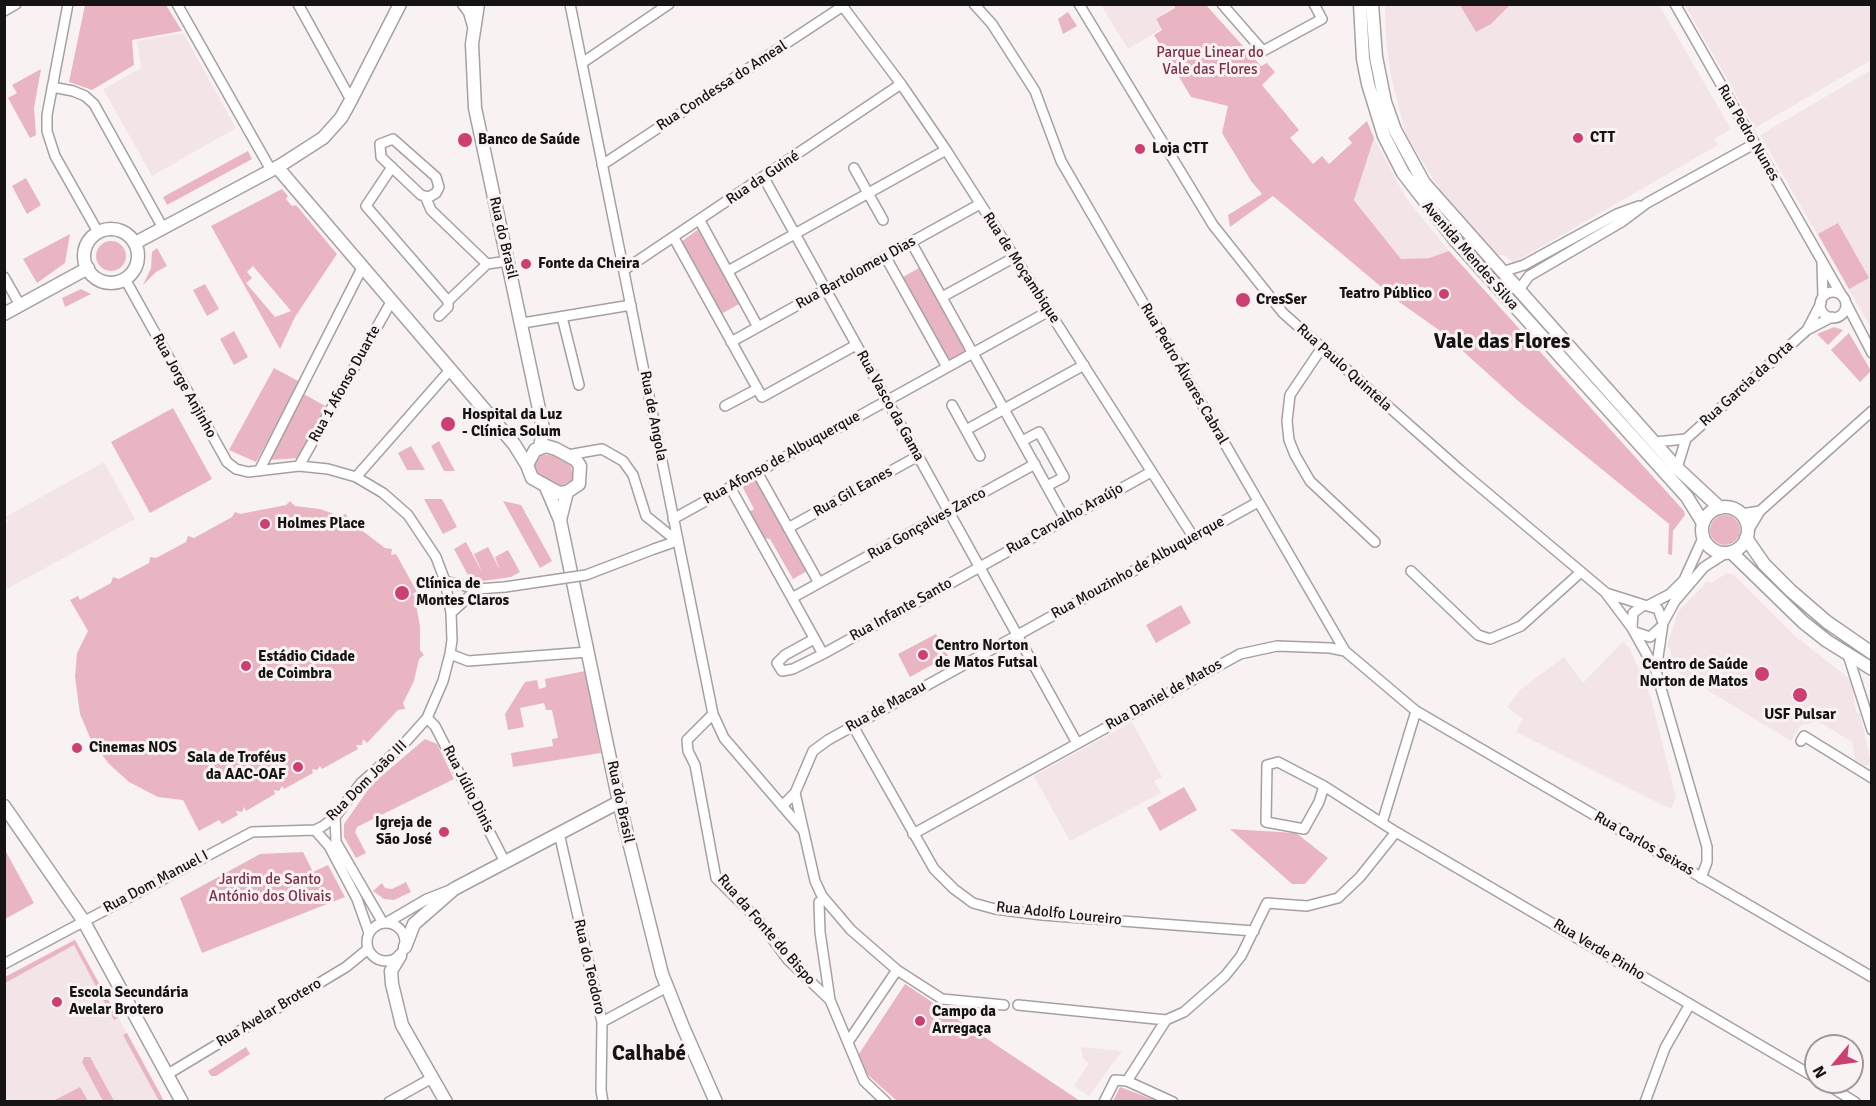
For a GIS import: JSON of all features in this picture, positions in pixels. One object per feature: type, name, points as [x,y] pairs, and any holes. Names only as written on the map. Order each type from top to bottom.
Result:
[{"type":"main road","name":"Rua do Brasil","points":[[464,4],[470,12],[474,27]]},
{"type":"main road","name":"Rua do Brasil","points":[[477,4],[472,72],[475,108],[523,323],[543,428],[537,449],[527,465]]},
{"type":"main road","name":"Avenida Mendes Silva","points":[[1360,4],[1363,59],[1373,103],[1384,136],[1408,181],[1455,240],[1687,497],[1703,523]]},
{"type":"main road","name":"Avenida Mendes Silva","points":[[1372,4],[1380,79],[1395,130],[1424,183],[1677,468],[1720,508],[1727,507],[1741,514]]},
{"type":"main road","points":[[135,243],[274,169],[323,138],[341,118],[401,6]]},
{"type":"main road","points":[[274,169],[514,444],[532,478],[559,493],[567,492]]},
{"type":"main road","points":[[115,229],[130,236],[135,243],[138,259],[136,267],[125,279],[108,282],[100,280],[88,268],[85,251],[88,243],[98,232],[115,229]]},
{"type":"main road","points":[[4,314],[88,268]]},
{"type":"main road","points":[[514,444],[537,449],[546,446],[568,455]]},
{"type":"main road","name":"Rua do Brasil","points":[[568,455],[580,466],[581,476],[579,484],[567,492],[560,520],[619,802],[651,935],[667,987],[716,1101]]},
{"type":"main road","points":[[546,487],[560,520]]},
{"type":"main road","points":[[1720,508],[1712,511],[1703,523],[1703,538],[1712,549],[1728,553],[1796,615],[1848,655],[1872,669]]},
{"type":"main road","points":[[1741,514],[1747,535],[1764,564],[1833,627],[1872,653]]},
{"type":"main road","points":[[1728,553],[1738,549],[1747,535]]},
{"type":"main road","points":[[446,1101],[402,1025],[396,1007],[391,971],[414,924],[454,889],[619,802]]},
{"type":"main road","points":[[4,806],[83,920],[182,1101]]},
{"type":"street","points":[[4,11],[16,4]]},
{"type":"street","points":[[68,4],[47,115],[50,143],[98,232]]},
{"type":"street","points":[[177,4],[274,169]]},
{"type":"street","points":[[298,4],[351,100]]},
{"type":"street","name":"Rua de Angola","points":[[570,4],[712,714],[724,738],[803,830]]},
{"type":"street","points":[[582,63],[669,4]]},
{"type":"street","name":"Rua Pedro Álvares Cabral","points":[[974,4],[992,24],[1035,91],[1053,146],[1345,651]]},
{"type":"street","name":"Rua Paulo Quintela","points":[[1079,4],[1213,225],[1283,313],[1321,350],[1605,592],[1634,630],[1656,671]]},
{"type":"street","points":[[1222,4],[1263,51],[1322,19],[1314,4]]},
{"type":"street","name":"Rua Pedro Nunes","points":[[1675,4],[1844,298],[1872,352]]},
{"type":"street","name":"Rua de Moçambique","points":[[842,5],[901,84],[946,150],[1194,538]]},
{"type":"street","name":"Rua Condessa do Ameal","points":[[602,165],[842,5]]},
{"type":"street","name":"Rua da Guiné","points":[[624,270],[901,84]]},
{"type":"street","points":[[52,87],[74,91],[94,104],[163,228]]},
{"type":"street","points":[[425,196],[436,194],[440,187],[438,180],[395,141],[389,139],[380,144],[379,152],[392,167],[425,196],[431,210],[487,264]]},
{"type":"street","points":[[1518,291],[1529,276],[1623,221],[1647,203],[1754,144]]},
{"type":"street","points":[[728,271],[946,150]]},
{"type":"street","points":[[392,167],[366,206],[448,301],[448,307],[439,316]]},
{"type":"street","points":[[854,168],[883,220]]},
{"type":"street","name":"Rua Vasco da Gama","points":[[764,178],[1077,743]]},
{"type":"street","points":[[1502,272],[1524,265],[1617,214],[1647,203]]},
{"type":"street","name":"Rua Bartolomeu Dias","points":[[731,342],[980,204]]},
{"type":"street","points":[[700,221],[758,327]]},
{"type":"street","points":[[674,238],[760,393]]},
{"type":"street","points":[[911,242],[1065,519]]},
{"type":"street","points":[[885,256],[947,367]]},
{"type":"street","points":[[942,297],[1015,257]]},
{"type":"street","points":[[448,301],[487,264],[508,261]]},
{"type":"street","name":"Rua Pedro Nunes","points":[[1822,261],[1824,313],[1861,333]]},
{"type":"street","points":[[260,471],[362,268]]},
{"type":"street","points":[[4,277],[20,306]]},
{"type":"street","name":"Rua Jorge Anjinho","points":[[125,279],[227,462],[236,469],[260,471]]},
{"type":"street","points":[[1822,300],[1835,292],[1844,298],[1845,308],[1835,317]]},
{"type":"street","name":"Rua Garcia da Orta","points":[[1808,330],[1822,300]]},
{"type":"street","name":"Rua 1 Afonso Duarte","points":[[299,466],[391,302]]},
{"type":"street","points":[[523,323],[631,305]]},
{"type":"street","name":"Rua Afonso de Albuquerque","points":[[673,519],[1049,311]]},
{"type":"street","points":[[562,317],[579,385]]},
{"type":"street","name":"Rua Garcia da Orta","points":[[1677,468],[1686,439],[1808,330],[1835,317]]},
{"type":"street","points":[[725,406],[760,393],[856,345]]},
{"type":"street","points":[[1321,350],[1290,395],[1287,421],[1289,440],[1295,455],[1311,481],[1375,542]]},
{"type":"street","points":[[966,430],[1084,365]]},
{"type":"street","points":[[356,477],[450,370]]},
{"type":"street","points":[[952,405],[980,456]]},
{"type":"street","points":[[1747,535],[1760,511],[1872,411]]},
{"type":"street","points":[[1022,441],[1039,432],[1064,477],[1047,486]]},
{"type":"street","name":"Rua Garcia da Orta","points":[[1655,442],[1686,439]]},
{"type":"street","points":[[568,455],[602,449],[623,461],[633,475],[646,516],[677,541]]},
{"type":"street","name":"Rua Gil Eanes","points":[[788,528],[918,456]]},
{"type":"street","name":"Rua Gonçalves Zarco","points":[[792,598],[1035,464]]},
{"type":"street","name":"Rua Dom João III","points":[[260,471],[299,466],[328,469],[356,477],[383,493],[408,515],[436,557],[445,581],[451,613],[450,654],[443,681],[428,718],[402,746],[361,783],[334,817],[315,830]]},
{"type":"street","points":[[757,472],[819,584]]},
{"type":"street","name":"Rua Carvalho Araújo","points":[[980,567],[1151,472]]},
{"type":"street","points":[[730,487],[823,654]]},
{"type":"street","name":"Rua Mouzinho de Albuquerque","points":[[1017,634],[1258,502]]},
{"type":"street","points":[[1741,514],[1760,511]]},
{"type":"street","points":[[1663,625],[1650,637],[1634,630],[1633,614],[1670,594],[1684,580],[1703,538]]},
{"type":"street","points":[[445,581],[477,589],[586,575],[677,541]]},
{"type":"street","points":[[1701,878],[1707,862],[1707,847],[1656,671],[1663,625],[1675,601],[1694,577],[1728,553]]},
{"type":"street","name":"Rua Infante Santo","points":[[814,639],[785,655],[777,663],[782,671],[823,654],[980,567]]},
{"type":"street","points":[[1411,571],[1478,635],[1490,639],[1521,626],[1581,572]]},
{"type":"street","points":[[451,613],[477,589]]},
{"type":"street","name":"Rua Paulo Quintela","points":[[1605,592],[1647,605]]},
{"type":"street","points":[[1647,605],[1658,609],[1663,625]]},
{"type":"street","name":"Rua de Macau","points":[[782,806],[795,793],[813,751],[1017,634]]},
{"type":"street","name":"Rua Daniel de Matos","points":[[913,834],[1240,654],[1277,646],[1330,648],[1345,651]]},
{"type":"street","points":[[450,654],[468,661],[588,651]]},
{"type":"street","points":[[1345,651],[1416,711],[1382,823]]},
{"type":"street","points":[[1848,655],[1872,730]]},
{"type":"street","points":[[1864,704],[1872,694]]},
{"type":"street","name":"Rua Carlos Seixas","points":[[1416,711],[1872,976]]},
{"type":"street","name":"Rua da Fonte do Bispo","points":[[712,714],[687,740],[688,751],[695,765],[716,878],[759,921],[788,960],[830,1000],[864,1081],[886,1101]]},
{"type":"street","name":"Rua Júlio Dinis","points":[[428,718],[440,735],[505,862]]},
{"type":"street","name":"Rua Adolfo Loureiro","points":[[853,726],[934,869],[954,890],[973,903],[995,909],[1254,931]]},
{"type":"street","points":[[1801,741],[1804,736],[1872,778]]},
{"type":"street","name":"Rua Verde Pinho","points":[[1324,786],[1319,802],[1304,829],[1266,822],[1267,765],[1278,762],[1324,786],[1396,832],[1804,1071]]},
{"type":"street","points":[[795,793],[815,881],[829,905],[851,930],[897,969],[942,999],[1004,1005]]},
{"type":"street","points":[[315,830],[329,846],[363,913],[369,933],[368,949],[381,961],[392,961],[402,952],[401,930],[385,923],[336,842],[334,817]]},
{"type":"street","name":"Rua Dom Manuel I","points":[[4,964],[252,832],[315,830]]},
{"type":"street","points":[[1018,1005],[1166,1020],[1184,1012],[1214,988],[1241,956],[1267,903],[1307,906],[1338,898],[1360,877],[1396,832]]},
{"type":"street","name":"Rua do Teodoro","points":[[559,833],[602,1022],[601,1090],[603,1101]]},
{"type":"street","points":[[369,933],[427,899],[454,889]]},
{"type":"street","points":[[819,902],[820,932],[830,1000]]},
{"type":"street","name":"Rua Avelar Brotero","points":[[168,1074],[346,967],[368,949]]},
{"type":"street","points":[[848,1042],[897,969]]},
{"type":"street","points":[[602,1022],[667,987]]},
{"type":"street","points":[[1645,1101],[1665,1048],[1690,1004]]},
{"type":"street","points":[[1127,1081],[1166,1020]]},
{"type":"street","points":[[388,1101],[432,1078]]},
{"type":"street","points":[[1104,1101],[1115,1080],[1127,1081],[1173,1101]]},
{"type":"shaded area","points":[[1101,5],[1173,5],[1175,7],[1155,19],[1161,29],[1128,49]]},
{"type":"shaded area","points":[[1385,5],[1659,5],[1731,129],[1714,139],[1718,145],[1513,263],[1505,255],[1495,255],[1445,198],[1406,135],[1391,77],[1386,40]]},
{"type":"shaded area","points":[[1685,5],[1871,5],[1871,60],[1755,128]]},
{"type":"shaded area","points":[[183,33],[236,128],[152,176],[103,89],[141,68],[137,41]]},
{"type":"shaded area","points":[[1871,70],[1871,328],[1760,135]]},
{"type":"shaded area","points":[[1374,138],[1406,198],[1449,251],[1429,258],[1401,259],[1354,199]]},
{"type":"shaded area","points":[[104,462],[135,519],[5,590],[4,523],[8,521],[5,517]]},
{"type":"shaded area","name":"Centro de Saúde Norton de Matos","points":[[1727,573],[1734,575],[1795,636],[1851,680],[1856,712],[1860,714],[1871,762],[1866,766],[1855,760],[1852,742],[1818,721],[1800,726],[1791,741],[1671,668],[1671,652],[1667,645],[1678,612],[1707,581],[1711,583]]},
{"type":"shaded area","points":[[1623,641],[1630,649],[1651,698],[1676,797],[1671,809],[1516,732],[1523,719],[1507,707],[1521,689],[1564,657],[1583,683]]},
{"type":"shaded area","points":[[1132,722],[1162,777],[1154,781],[1161,793],[1070,841],[1034,776]]},
{"type":"shaded area","name":"Escola Secundária Avelar Brotero","points":[[75,939],[164,1101],[5,1102],[5,977]]},
{"type":"shaded area","points":[[1081,1047],[1122,1051],[1089,1096],[1074,1086],[1089,1063],[1083,1059]]},
{"type":"green space","points":[[85,5],[166,5],[182,31],[132,40],[134,65],[92,90],[69,82]]},
{"type":"green space","name":"Parque Linear do Vale das Flores","points":[[1174,5],[1206,5],[1261,66],[1267,63],[1275,72],[1262,85],[1299,130],[1290,138],[1313,164],[1322,156],[1329,164],[1352,143],[1348,138],[1367,121],[1374,138],[1354,200],[1401,259],[1429,258],[1449,251],[1684,511],[1685,515],[1673,531],[1672,555],[1668,554],[1669,524],[1517,400],[1443,333],[1398,301],[1273,196],[1230,227],[1228,215],[1262,194],[1251,181],[1222,133],[1228,106],[1191,97],[1154,35],[1162,30],[1156,19],[1175,8]]},
{"type":"green space","points":[[1460,5],[1510,5],[1491,24],[1476,32]]},
{"type":"green space","points":[[1068,12],[1077,26],[1063,34],[1058,19]]},
{"type":"green space","points":[[41,69],[34,108],[36,135],[30,138],[8,98],[17,93],[12,85]]},
{"type":"green space","points":[[248,151],[252,159],[167,205],[163,197]]},
{"type":"green space","points":[[26,178],[41,205],[27,214],[12,186]]},
{"type":"green space","points":[[282,189],[288,196],[286,199],[292,206],[296,205],[337,254],[295,317],[280,349],[211,226]],"holes":[[[253,266],[291,311],[275,317],[246,283],[252,278],[247,272]]]},
{"type":"green space","points":[[1838,223],[1869,278],[1849,289],[1818,234]]},
{"type":"green space","points":[[700,228],[741,303],[721,314],[681,242]]},
{"type":"green space","points":[[70,234],[65,263],[37,283],[23,259]]},
{"type":"green space","points":[[111,241],[122,245],[126,256],[122,267],[111,271],[100,267],[96,256],[100,245]]},
{"type":"green space","points":[[157,248],[167,266],[156,272],[143,285],[151,268],[152,252]]},
{"type":"green space","points":[[921,267],[967,351],[946,363],[901,278]]},
{"type":"green space","points":[[205,284],[219,309],[207,316],[193,290]]},
{"type":"green space","points":[[81,289],[91,294],[65,307],[62,298]]},
{"type":"green space","points":[[1834,327],[1843,330],[1828,345],[1817,334]]},
{"type":"green space","points":[[234,331],[248,357],[234,365],[220,339]]},
{"type":"green space","points":[[1849,333],[1871,371],[1860,382],[1831,350]]},
{"type":"green space","points":[[274,368],[300,382],[256,462],[229,450]]},
{"type":"green space","points":[[302,393],[327,407],[300,458],[269,460]]},
{"type":"green space","points":[[173,408],[212,479],[150,513],[111,442]]},
{"type":"green space","points":[[439,441],[455,471],[444,471],[431,446]]},
{"type":"green space","points":[[411,446],[425,470],[407,470],[398,453]]},
{"type":"green space","points":[[542,454],[554,456],[571,466],[573,480],[561,486],[537,474],[534,465]]},
{"type":"green space","points":[[755,479],[807,571],[793,579],[770,539],[763,538],[749,512],[754,509],[742,486]]},
{"type":"green space","points":[[424,499],[442,499],[457,527],[443,534]]},
{"type":"green space","name":"Estádio Cidade de Coimbra","points":[[290,501],[295,506],[320,509],[340,516],[346,514],[348,520],[385,548],[392,549],[391,555],[396,554],[417,592],[412,594],[419,599],[416,604],[420,627],[420,650],[424,655],[419,659],[414,681],[403,703],[405,709],[398,710],[367,743],[363,739],[362,745],[356,745],[358,749],[322,769],[320,766],[317,770],[312,769],[313,773],[284,789],[282,786],[279,791],[274,790],[275,794],[246,811],[244,807],[242,812],[236,811],[238,815],[222,824],[219,820],[199,831],[183,800],[158,797],[129,782],[109,764],[91,740],[80,714],[75,677],[77,653],[88,631],[70,600],[78,596],[80,600],[111,583],[113,577],[119,579],[149,563],[150,557],[156,558],[186,542],[188,536],[194,538],[232,517],[235,512],[240,514],[286,505]]},
{"type":"green space","points":[[503,501],[521,505],[552,561],[540,568]]},
{"type":"green space","points":[[1725,515],[1736,519],[1740,530],[1736,541],[1725,545],[1714,541],[1710,530],[1714,519]]},
{"type":"green space","points":[[466,542],[482,572],[474,554],[488,547],[500,570],[495,557],[508,550],[520,572],[511,577],[476,582],[470,579],[454,549]]},
{"type":"green space","points":[[1181,605],[1191,623],[1156,643],[1146,625]]},
{"type":"green space","name":"Centro Norton de Matos Futsal","points":[[936,634],[948,656],[910,677],[898,654]]},
{"type":"green space","points":[[585,671],[601,753],[513,767],[511,753],[553,746],[552,739],[558,738],[552,710],[546,710],[544,703],[520,708],[524,727],[508,730],[505,714],[525,682],[537,680],[539,689],[546,687],[545,679]]},
{"type":"green space","points":[[425,739],[437,744],[454,779],[357,827],[355,832],[366,853],[356,858],[344,837],[344,824],[372,784]]},
{"type":"green space","points":[[1184,787],[1197,810],[1160,831],[1147,808]]},
{"type":"green space","points":[[1230,829],[1296,833],[1328,858],[1305,884],[1292,884]]},
{"type":"green space","points":[[5,850],[34,903],[4,919]]},
{"type":"green space","name":"Jardim de Santo António dos Olivais","points":[[303,852],[313,872],[328,865],[345,897],[202,953],[180,898],[260,854]]},
{"type":"green space","points":[[406,882],[411,892],[394,900],[384,899],[373,891],[382,883],[385,888],[392,889]]},
{"type":"green space","points":[[75,940],[118,1018],[114,1020],[74,945],[5,983],[5,977]]},
{"type":"green space","name":"Campo da Arregaça","points":[[905,984],[1080,1101],[897,1101],[869,1076],[857,1057]]},
{"type":"green space","points":[[127,1033],[164,1101],[159,1101],[123,1035]]},
{"type":"green space","points":[[246,1047],[250,1054],[216,1076],[211,1076],[208,1071]]},
{"type":"green space","points":[[84,1057],[90,1057],[114,1101],[103,1101],[82,1062]]},
{"type":"green space","points":[[80,1087],[88,1101],[53,1101]]},
{"type":"green space","points":[[1120,1087],[1157,1101],[1113,1101]]},
{"type":"place","name":"CTT","points":[[1578,138]]},
{"type":"place","name":"Banco de Saúde","points":[[465,140]]},
{"type":"place","name":"Loja CTT","points":[[1140,149]]},
{"type":"place","name":"Fonte da Cheira","points":[[526,264]]},
{"type":"place","name":"Teatro Público","points":[[1444,294]]},
{"type":"place","name":"CresSer","points":[[1243,300]]},
{"type":"place","name":"Hospital da Luz - Clínica Solum","points":[[448,424]]},
{"type":"place","name":"Holmes Place","points":[[265,524]]},
{"type":"place","name":"Clínica de Montes Claros","points":[[402,593]]},
{"type":"place","name":"Centro Norton de Matos Futsal","points":[[923,655]]},
{"type":"place","name":"Estádio Cidade de Coimbra","points":[[246,666]]},
{"type":"place","name":"Centro de Saúde Norton de Matos","points":[[1762,674]]},
{"type":"place","name":"USF Pulsar","points":[[1800,695]]},
{"type":"place","name":"Cinemas NOS","points":[[77,748]]},
{"type":"place","name":"Sala de Troféus da AAC-OAF","points":[[298,767]]},
{"type":"place","name":"Igreja de São José","points":[[444,832]]},
{"type":"place","name":"Escola Secundária Avelar Brotero","points":[[57,1002]]},
{"type":"place","name":"Campo da Arregaça","points":[[920,1021]]},
{"type":"district","name":"Vale das Flores","points":[[1502,342]]},
{"type":"district","name":"Calhabé","points":[[649,1054]]}]
